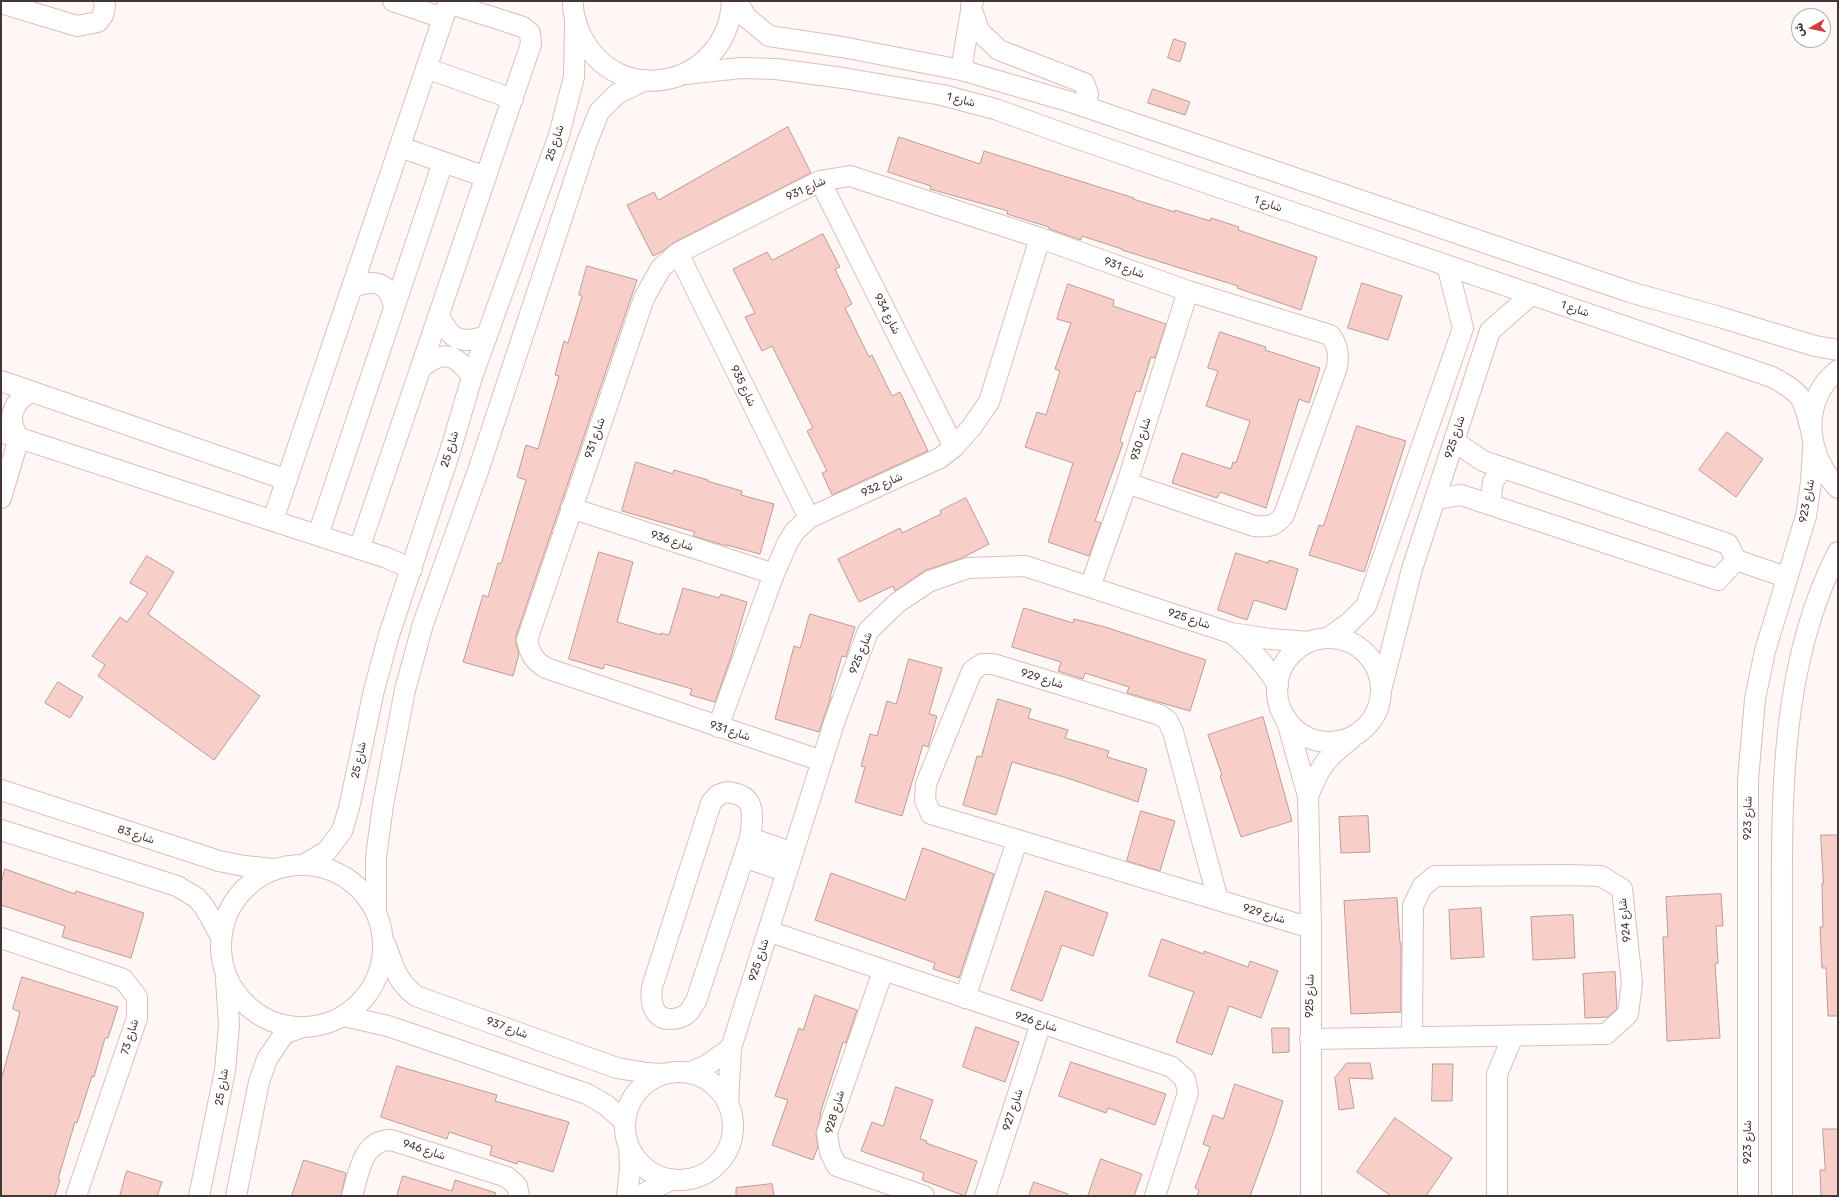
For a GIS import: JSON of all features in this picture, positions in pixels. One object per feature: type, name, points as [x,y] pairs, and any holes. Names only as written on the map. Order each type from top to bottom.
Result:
[{"type":"street","points":[[1,3],[77,26],[98,22],[103,15],[105,6],[104,1]]},
{"type":"street","points":[[359,549],[531,44],[530,33],[516,24],[447,7],[393,1]]},
{"type":"street","points":[[573,7],[585,44],[601,62],[622,75],[645,80],[665,80],[685,74],[706,60],[722,41],[731,17],[732,1]]},
{"type":"street","points":[[737,1],[746,18],[769,36],[805,40],[961,70],[1086,107],[1633,293],[1815,346],[1838,350]]},
{"type":"street","points":[[961,70],[972,4]]},
{"type":"street","points":[[972,4],[979,31],[998,50],[1084,82],[1088,94],[1086,107]]},
{"type":"street","points":[[273,520],[447,7]]},
{"type":"street","name":"شارع 25","points":[[305,864],[327,852],[342,831],[349,808],[374,690],[389,635],[412,569],[472,377],[561,128],[574,77],[573,7]]},
{"type":"street","points":[[426,68],[513,99]]},
{"type":"street","name":"شارع 1","points":[[685,74],[742,68],[776,69],[843,78],[942,95],[995,108],[1092,144],[1772,377],[1793,388],[1801,398],[1806,407],[1812,439]]},
{"type":"street","points":[[236,1196],[259,1082],[267,1058],[284,1034],[300,1028],[323,1025],[344,1016],[362,1002],[374,984],[382,962],[383,940],[376,913],[376,857],[383,805],[405,690],[423,624],[478,471],[586,142],[599,112],[617,94],[645,80]]},
{"type":"street","points":[[1092,144],[1087,137],[1086,130],[1089,121],[1095,117],[1108,115]]},
{"type":"street","points":[[400,147],[486,177]]},
{"type":"street","points":[[318,535],[443,162]]},
{"type":"street","name":"شارع 931","points":[[822,761],[546,668],[538,663],[532,656],[527,640],[644,298],[661,268],[678,253],[820,181],[842,176],[850,176],[860,178],[1040,238],[1188,291],[1330,335],[1336,343],[1338,351],[1338,367],[1284,515],[1278,523],[1269,526],[1254,526],[1127,483]]},
{"type":"street","name":"شارع 934","points":[[820,181],[954,447]]},
{"type":"street","name":"شارع 932","points":[[718,727],[774,574],[787,544],[795,531],[809,518],[922,468],[940,458],[954,447],[972,428],[989,402],[1040,238]]},
{"type":"street","name":"شارع 935","points":[[678,253],[809,518]]},
{"type":"street","points":[[1319,640],[1351,643],[1365,653],[1376,667],[1380,678],[1380,702],[1376,714],[1359,732],[1349,738],[1338,741],[1326,742],[1303,735],[1286,718],[1281,708],[1278,696],[1280,675],[1288,659],[1301,646],[1319,640],[1349,623],[1366,606],[1463,328],[1447,265]]},
{"type":"street","points":[[352,288],[360,284],[379,284],[392,296],[394,308]]},
{"type":"street","name":"شارع 930","points":[[1090,587],[1127,483],[1188,291]]},
{"type":"street","name":"شارع 925","points":[[1381,690],[1412,569],[1490,331],[1532,294]]},
{"type":"street","points":[[439,316],[451,336],[463,341],[487,336]]},
{"type":"street","points":[[421,368],[431,359],[451,356],[461,362],[472,377]]},
{"type":"street","points":[[1838,370],[1825,384],[1815,406],[1812,439],[1823,469],[1838,488]]},
{"type":"street","points":[[1,381],[287,480]]},
{"type":"street","points":[[1,498],[12,426],[12,411],[20,399],[32,392]]},
{"type":"street","points":[[10,435],[387,558],[412,569]]},
{"type":"street","name":"شارع 923","points":[[1748,1196],[1748,780],[1755,700],[1765,651],[1786,577],[1806,516],[1811,482],[1812,439]]},
{"type":"street","points":[[1454,441],[1483,461],[1728,544],[1736,560],[1786,577]]},
{"type":"street","points":[[1490,504],[1493,482],[1502,468]]},
{"type":"street","points":[[1435,498],[1461,495],[1718,580],[1736,560]]},
{"type":"street","name":"شارع 936","points":[[571,508],[774,574]]},
{"type":"street","points":[[1782,1196],[1782,880],[1784,777],[1790,708],[1802,653],[1813,610],[1838,552]]},
{"type":"street","name":"شارع 925","points":[[728,1104],[731,1048],[822,761],[868,631],[897,603],[930,581],[968,568],[1025,566],[1231,633],[1270,640],[1319,640]]},
{"type":"street","name":"شارع 925","points":[[1231,633],[1248,646],[1260,659],[1278,685]]},
{"type":"street","name":"شارع 929","points":[[1218,900],[1173,732],[1168,721],[1160,715],[1152,712],[993,664],[982,664],[972,671],[926,784],[925,800],[931,814],[1311,928]]},
{"type":"street","name":"شارع 925","points":[[1286,718],[1308,796],[1311,928],[1311,1196]]},
{"type":"street","name":"شارع 925","points":[[1308,796],[1324,761],[1359,732]]},
{"type":"street","name":"شارع 83","points":[[1,790],[219,861],[244,866],[274,869]]},
{"type":"street","points":[[727,792],[737,793],[744,796],[751,804],[752,817],[750,838],[696,1001],[689,1012],[681,1017],[668,1019],[660,1017],[655,1012],[652,1004],[652,986],[711,803],[718,795],[727,792]]},
{"type":"street","points":[[1,830],[177,886],[197,898],[205,908],[221,937]]},
{"type":"street","points":[[750,838],[793,853]]},
{"type":"street","points":[[966,998],[1017,841]]},
{"type":"street","points":[[744,857],[787,872]]},
{"type":"street","points":[[300,1028],[276,1024],[255,1013],[238,996],[226,975],[221,956],[221,937],[227,915],[238,895],[254,880],[274,869],[289,865],[305,864],[327,868],[348,878],[364,894],[376,913]]},
{"type":"street","name":"شارع 924","points":[[1310,1039],[1606,1034],[1628,1014],[1632,983],[1622,889],[1601,876],[1435,876],[1422,887],[1413,906],[1412,1037]]},
{"type":"street","name":"شارع 926","points":[[768,931],[883,971],[1172,1067],[1185,1079],[1188,1093],[1155,1196]]},
{"type":"street","name":"شارع 73","points":[[1,938],[123,979],[137,997],[137,1018],[76,1196]]},
{"type":"street","name":"شارع 937","points":[[383,940],[398,979],[405,988],[416,996],[617,1068],[663,1074]]},
{"type":"street","name":"شارع 928","points":[[883,971],[827,1133],[830,1152],[837,1166],[924,1196]]},
{"type":"street","name":"شارع 25","points":[[199,1196],[217,1118],[225,1070],[230,1025],[226,975]]},
{"type":"street","points":[[344,1016],[388,1026],[587,1094],[606,1105],[625,1122]]},
{"type":"street","name":"شارع 927","points":[[985,1196],[1041,1023]]},
{"type":"street","points":[[1478,1036],[1490,1056],[1497,1074],[1497,1196]]},
{"type":"street","points":[[1497,1074],[1513,1036]]},
{"type":"street","points":[[689,1073],[707,1065],[731,1048]]},
{"type":"street","points":[[676,1072],[689,1073],[701,1077],[722,1093],[732,1116],[733,1129],[725,1154],[718,1164],[708,1172],[696,1178],[671,1180],[658,1176],[646,1169],[636,1159],[629,1147],[625,1135],[627,1109],[633,1097],[641,1087],[651,1079],[663,1074],[676,1072]]},
{"type":"street","name":"شارع 946","points":[[352,1196],[368,1150],[374,1143],[382,1140],[391,1140],[507,1177],[518,1186],[519,1196]]},
{"type":"street","points":[[627,1196],[630,1170],[629,1147]]},
{"type":"street","points":[[638,1196],[671,1180]]},
{"type":"building","points":[[1174,39],[1186,43],[1180,62],[1168,58]]},
{"type":"building","points":[[1153,89],[1190,102],[1185,115],[1148,103]]},
{"type":"building","points":[[788,127],[811,173],[673,243],[663,251],[653,256],[627,205],[654,192],[658,200]]},
{"type":"building","points":[[899,137],[980,164],[984,151],[1175,212],[1175,210],[1210,221],[1211,218],[1239,227],[1238,230],[1317,257],[1301,310],[1237,288],[1238,286],[1082,236],[1081,240],[1049,229],[1049,227],[1007,214],[1008,211],[930,189],[931,186],[888,172]]},
{"type":"building","points":[[823,234],[840,267],[835,269],[852,304],[845,308],[869,357],[872,355],[892,396],[900,392],[928,451],[832,495],[822,473],[827,471],[807,431],[813,428],[772,346],[762,351],[745,317],[755,313],[733,269],[767,252],[772,260]]},
{"type":"building","points":[[587,266],[637,280],[516,636],[519,654],[513,676],[463,662],[483,595],[488,597],[498,563],[501,564],[526,480],[517,477],[526,445],[538,449],[559,376],[555,375],[564,341],[568,343],[582,296],[579,295]]},
{"type":"building","points":[[1362,283],[1402,296],[1388,340],[1348,328]]},
{"type":"building","points":[[1068,284],[1114,300],[1113,306],[1166,324],[1155,358],[1151,357],[1140,392],[1136,391],[1120,441],[1123,443],[1095,521],[1101,523],[1089,556],[1048,542],[1073,463],[1025,447],[1037,412],[1046,415],[1060,371],[1055,369],[1071,323],[1057,319]]},
{"type":"building","points":[[1220,332],[1266,347],[1265,350],[1320,368],[1309,403],[1299,399],[1266,508],[1220,492],[1217,498],[1172,483],[1182,453],[1231,469],[1233,462],[1236,463],[1250,421],[1206,406],[1218,371],[1208,368]]},
{"type":"building","points":[[1357,426],[1406,441],[1364,572],[1309,555],[1319,525],[1323,526]]},
{"type":"building","points":[[1727,432],[1763,459],[1736,497],[1699,470]]},
{"type":"building","points":[[636,462],[673,474],[674,470],[708,480],[707,481],[742,491],[741,495],[774,504],[760,554],[693,536],[695,532],[622,511]]},
{"type":"building","points":[[966,498],[989,544],[960,559],[926,570],[895,591],[893,586],[859,602],[838,559],[900,528],[902,533],[941,514],[940,511]]},
{"type":"building","points":[[599,552],[633,562],[617,622],[661,635],[661,633],[669,635],[683,588],[719,598],[721,594],[747,602],[731,657],[715,702],[690,695],[692,689],[605,664],[603,669],[569,659]]},
{"type":"building","points":[[1236,553],[1268,563],[1269,560],[1298,569],[1286,610],[1254,600],[1247,620],[1218,610]]},
{"type":"building","points":[[147,556],[174,572],[148,614],[260,696],[214,760],[98,676],[105,665],[92,656],[120,617],[127,622],[148,593],[130,583]]},
{"type":"building","points":[[1024,608],[1073,623],[1074,619],[1105,627],[1206,660],[1190,711],[1127,693],[1129,687],[1085,673],[1083,679],[1058,671],[1061,662],[1012,647]]},
{"type":"building","points":[[810,614],[855,627],[846,657],[842,656],[831,697],[819,732],[775,719],[794,646],[800,648]]},
{"type":"building","points":[[909,659],[942,668],[929,714],[937,716],[928,747],[923,745],[902,816],[855,802],[865,767],[861,766],[870,734],[877,736],[887,701],[896,704]]},
{"type":"building","points":[[58,682],[83,697],[70,718],[45,703]]},
{"type":"building","points":[[998,699],[1031,709],[1028,718],[1068,730],[1065,738],[1109,751],[1107,757],[1147,769],[1138,802],[1064,777],[1012,762],[996,815],[963,805],[977,756],[981,757]]},
{"type":"building","points":[[1263,717],[1292,821],[1241,837],[1220,776],[1222,775],[1208,735]]},
{"type":"building","points":[[1141,811],[1175,821],[1160,871],[1127,861]]},
{"type":"building","points":[[1368,816],[1370,852],[1341,853],[1339,817]]},
{"type":"building","points":[[1821,835],[1838,835],[1838,1016],[1828,1016],[1826,968],[1822,968],[1820,927],[1823,927]]},
{"type":"building","points":[[923,848],[994,874],[959,978],[933,969],[935,963],[815,920],[831,873],[905,900]]},
{"type":"building","points":[[5,869],[75,894],[76,891],[144,913],[131,958],[62,937],[65,926],[1,905],[1,884]]},
{"type":"building","points":[[1046,891],[1108,913],[1093,956],[1062,945],[1042,1001],[1011,990]]},
{"type":"building","points":[[1721,894],[1723,926],[1716,926],[1718,963],[1715,964],[1720,1038],[1667,1041],[1663,937],[1668,937],[1666,897]]},
{"type":"building","points":[[1397,898],[1401,943],[1401,1012],[1351,1014],[1344,901]]},
{"type":"building","points":[[1481,908],[1484,957],[1451,959],[1449,910]]},
{"type":"building","points":[[1573,915],[1575,958],[1533,960],[1531,917]]},
{"type":"building","points":[[1162,939],[1204,954],[1204,951],[1248,967],[1250,961],[1278,971],[1261,1018],[1229,1006],[1212,1055],[1176,1042],[1194,992],[1149,976]]},
{"type":"building","points":[[1615,972],[1617,1009],[1608,1017],[1585,1018],[1583,974]]},
{"type":"building","points":[[22,977],[118,1007],[108,1038],[105,1038],[94,1077],[92,1076],[77,1123],[75,1122],[58,1179],[60,1180],[55,1196],[1,1196],[1,1080],[20,1012],[13,1009]]},
{"type":"building","points":[[815,995],[857,1010],[846,1043],[843,1042],[820,1114],[816,1134],[818,1147],[813,1160],[772,1145],[788,1100],[775,1096],[799,1028],[803,1030]]},
{"type":"building","points":[[976,1027],[1019,1042],[1005,1082],[963,1067]]},
{"type":"building","points":[[1272,1028],[1289,1028],[1289,1052],[1273,1053]]},
{"type":"building","points":[[1071,1062],[1166,1094],[1155,1125],[1108,1108],[1106,1113],[1059,1096]]},
{"type":"building","points":[[1347,1063],[1370,1063],[1373,1079],[1349,1078],[1354,1108],[1339,1110],[1335,1078]]},
{"type":"building","points":[[1433,1064],[1453,1064],[1452,1101],[1432,1101]]},
{"type":"building","points":[[397,1066],[497,1095],[495,1101],[569,1122],[553,1172],[518,1161],[517,1164],[490,1155],[492,1146],[449,1132],[447,1139],[381,1117]]},
{"type":"building","points":[[1235,1084],[1283,1101],[1272,1136],[1250,1196],[1197,1196],[1199,1190],[1195,1188],[1210,1147],[1203,1144],[1213,1115],[1223,1119]]},
{"type":"building","points":[[896,1087],[933,1100],[920,1139],[927,1141],[926,1143],[977,1161],[965,1196],[922,1180],[924,1173],[861,1151],[872,1122],[883,1126]]},
{"type":"building","points":[[1395,1118],[1452,1158],[1426,1196],[1391,1196],[1357,1172]]},
{"type":"building","points":[[1823,1129],[1838,1129],[1838,1196],[1821,1196],[1820,1170],[1825,1170]]},
{"type":"building","points":[[1101,1159],[1142,1174],[1134,1196],[1088,1196]]},
{"type":"building","points":[[304,1160],[346,1173],[341,1196],[292,1196]]},
{"type":"building","points":[[127,1171],[162,1182],[157,1196],[120,1196]]},
{"type":"building","points":[[403,1176],[452,1191],[455,1180],[496,1193],[495,1196],[397,1196]]},
{"type":"building","points":[[1034,1182],[1068,1194],[1067,1196],[1029,1196]]},
{"type":"building","points":[[772,1184],[774,1196],[736,1196],[736,1188]]}]
